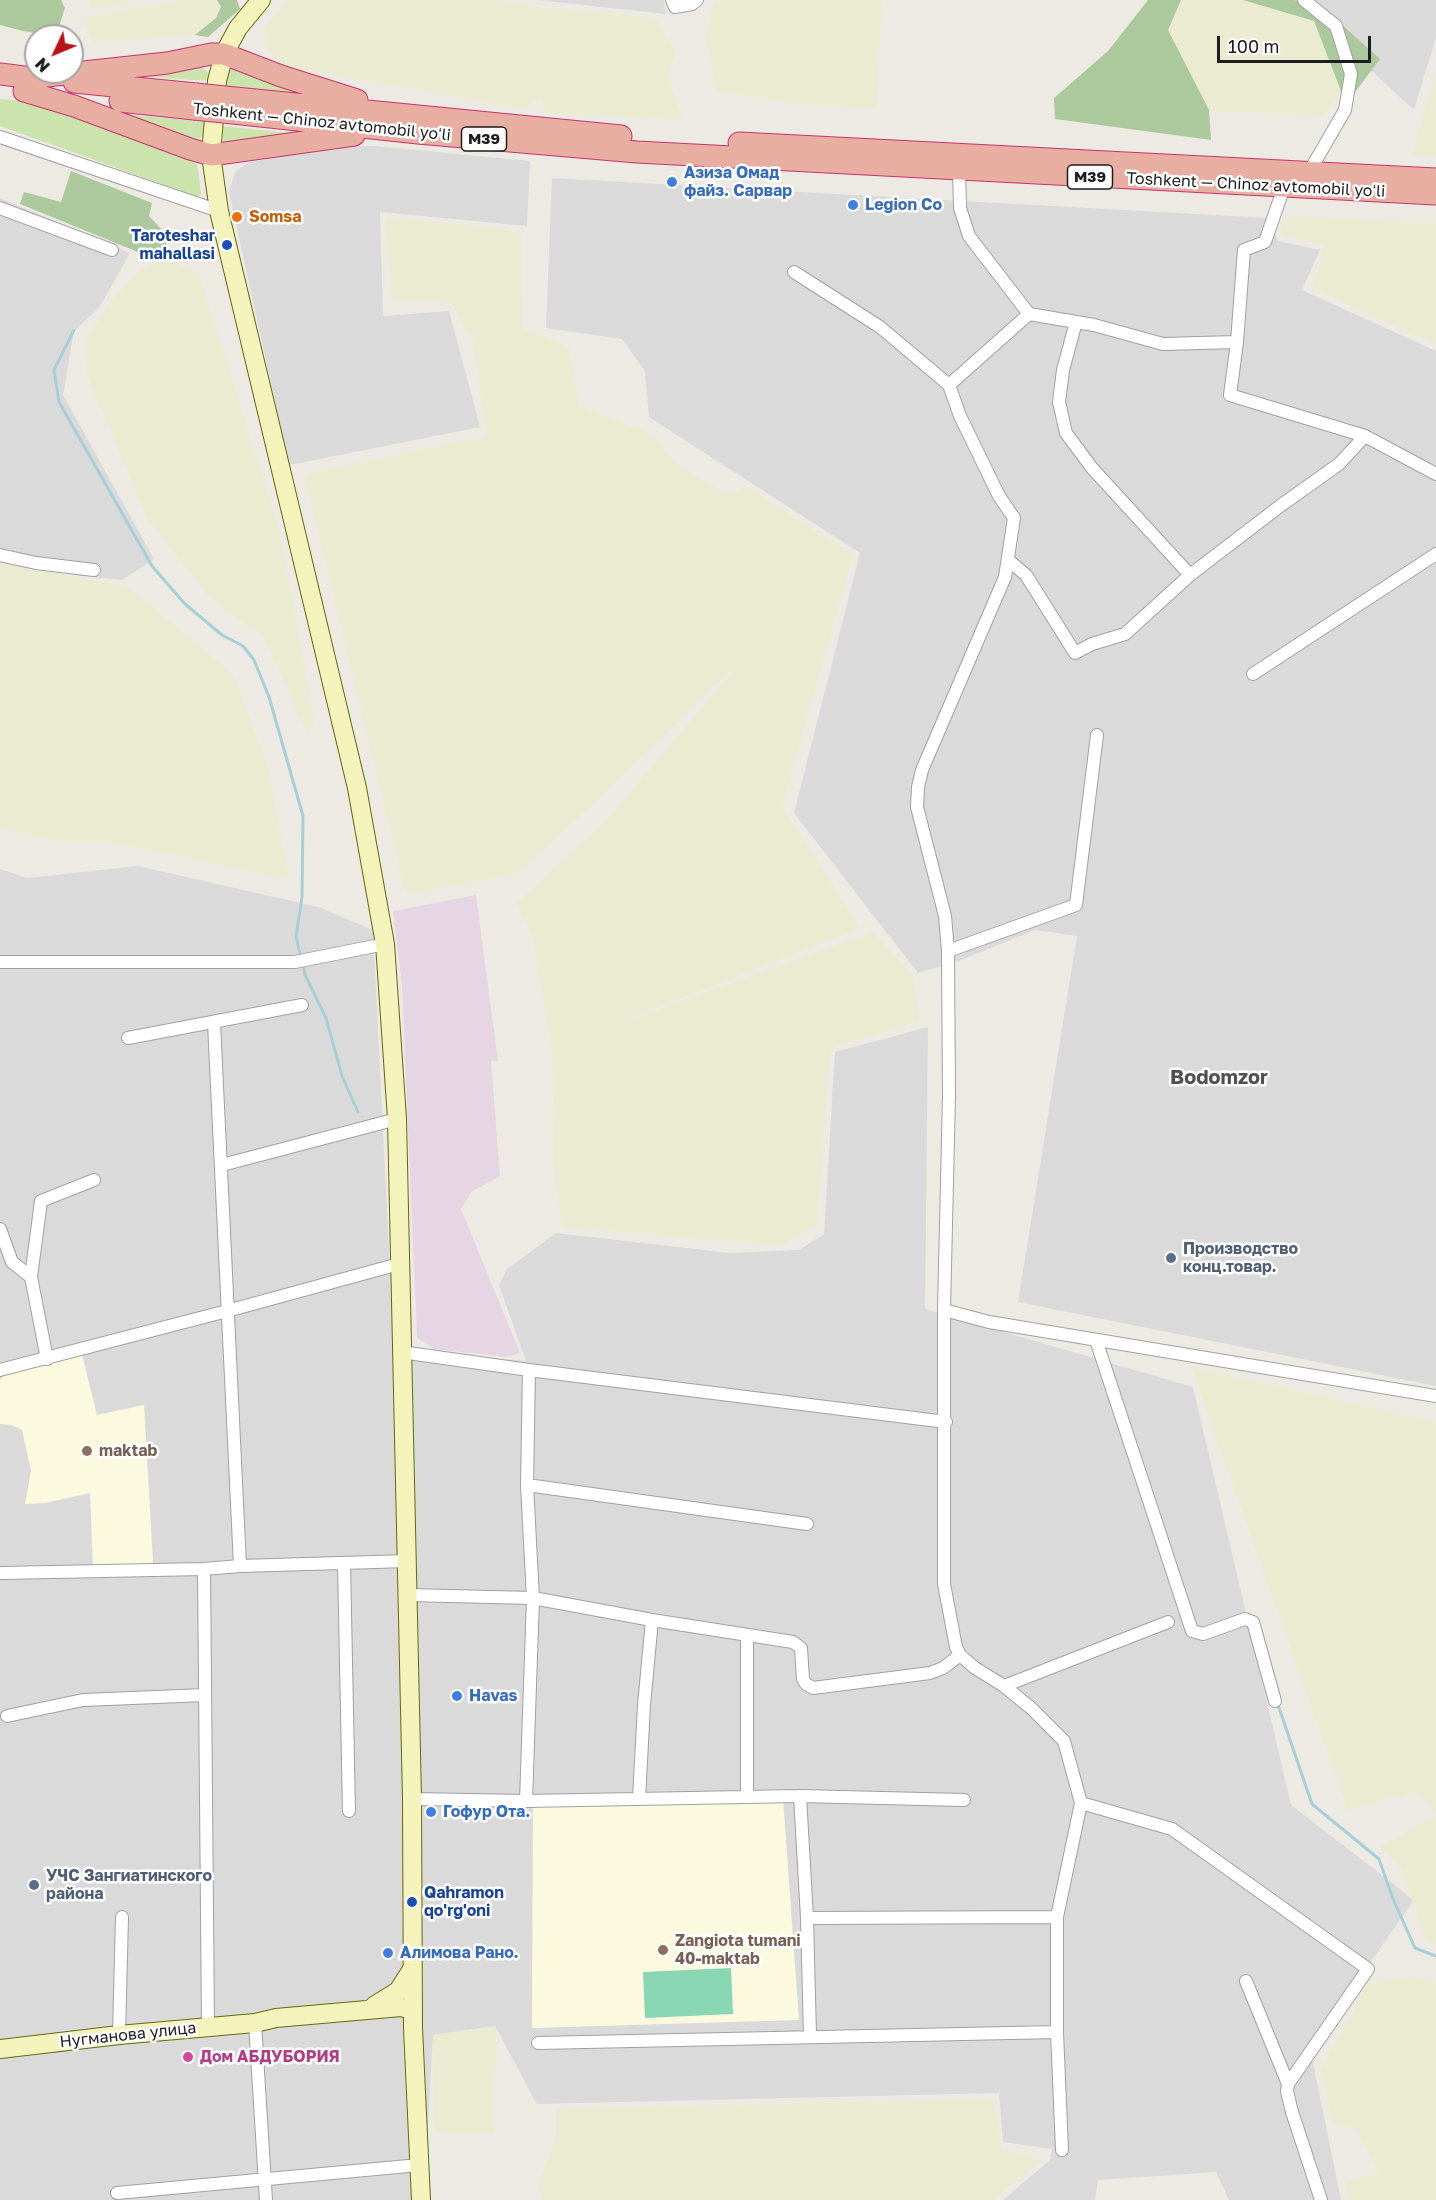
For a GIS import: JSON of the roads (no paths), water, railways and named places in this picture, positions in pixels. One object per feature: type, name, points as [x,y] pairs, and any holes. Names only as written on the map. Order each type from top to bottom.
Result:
[{"type":"highway","points":[[84,75],[217,54],[417,124]]},
{"type":"highway","name":"Toshkent — Chinoz avtomobil yoʻli","points":[[0,74],[24,83]]},
{"type":"highway","name":"Toshkent — Chinoz avtomobil yoʻli","points":[[0,88],[26,84],[417,124],[636,152],[1436,195]]},
{"type":"highway","points":[[26,84],[74,106],[211,155],[331,137],[379,133],[417,124]]},
{"type":"highway","name":"Toshkent — Chinoz avtomobil yoʻli","points":[[417,124],[634,138],[1436,178]]},
{"type":"main road","points":[[261,0],[217,54],[211,155],[219,212],[355,777],[385,944],[398,1119],[399,1264],[412,1799],[412,1969],[421,2200]]},
{"type":"main road","points":[[369,2009],[393,1996],[412,1969]]},
{"type":"main road","name":"Нугманова улица","points":[[0,2049],[369,2009],[401,2007],[413,2010]]},
{"type":"main road","name":"Нугманова улица","points":[[255,2023],[277,2026],[402,2015],[413,2010]]},
{"type":"street","points":[[672,0],[675,7],[692,4],[697,0]]},
{"type":"street","points":[[1304,0],[1336,26],[1351,74],[1345,110],[1309,172]]},
{"type":"street","points":[[0,136],[219,212]]},
{"type":"street","points":[[959,170],[960,208],[969,236],[1029,314],[1076,322],[1163,344],[1237,342]]},
{"type":"street","points":[[1284,187],[1265,242],[1244,250],[1237,342],[1230,395],[1365,436],[1436,474]]},
{"type":"street","points":[[0,208],[112,250]]},
{"type":"street","points":[[794,272],[880,327],[949,385],[960,416],[999,496],[1014,518],[1005,577],[922,770],[917,807],[945,916],[948,951],[949,1096],[944,1310],[944,1584],[956,1647],[960,1655],[975,1668],[1004,1686],[1064,1741],[1081,1803],[1057,1917],[1057,2032],[1062,2150]]},
{"type":"street","points":[[949,385],[1029,314]]},
{"type":"street","points":[[1076,322],[1063,370],[1059,402],[1066,433],[1092,468],[1190,575]]},
{"type":"street","points":[[1008,560],[1026,575],[1075,653],[1092,644],[1125,634],[1190,575],[1339,464],[1365,436]]},
{"type":"street","points":[[1253,674],[1436,554]]},
{"type":"street","points":[[0,555],[36,563],[94,570]]},
{"type":"street","points":[[948,951],[1076,905],[1097,735]]},
{"type":"street","points":[[0,962],[295,962],[385,944]]},
{"type":"street","points":[[128,1038],[302,1005]]},
{"type":"street","points":[[214,1023],[240,1566]]},
{"type":"street","points":[[222,1165],[398,1119]]},
{"type":"street","points":[[47,1359],[31,1277],[41,1201],[94,1180]]},
{"type":"street","points":[[0,1229],[12,1262],[31,1277]]},
{"type":"street","points":[[0,1370],[399,1264]]},
{"type":"street","points":[[944,1310],[989,1322],[1436,1396]]},
{"type":"street","points":[[1096,1340],[1192,1631],[1203,1634],[1245,1619],[1250,1620],[1275,1701]]},
{"type":"street","points":[[401,1352],[945,1422]]},
{"type":"street","points":[[526,1801],[533,1598],[527,1485],[529,1370]]},
{"type":"street","points":[[527,1485],[807,1524]]},
{"type":"street","points":[[2,1573],[204,1569],[408,1561]]},
{"type":"street","points":[[344,1563],[349,1811]]},
{"type":"street","points":[[204,1569],[208,2027]]},
{"type":"street","points":[[408,1595],[533,1598],[798,1644],[801,1648],[803,1679],[813,1688],[930,1673],[943,1668],[960,1655]]},
{"type":"street","points":[[639,1799],[644,1705],[652,1620]]},
{"type":"street","points":[[1004,1686],[1168,1622]]},
{"type":"street","points":[[747,1635],[747,1797]]},
{"type":"street","points":[[8,1716],[83,1700],[205,1695]]},
{"type":"street","points":[[412,1799],[526,1801],[800,1796],[964,1800]]},
{"type":"street","points":[[800,1796],[807,1918],[810,2036]]},
{"type":"street","points":[[1081,1803],[1172,1829],[1368,1969],[1288,2084],[1287,2091],[1292,2112],[1321,2200]]},
{"type":"street","points":[[119,2035],[122,1917]]},
{"type":"street","points":[[807,1918],[1057,1917]]},
{"type":"street","points":[[1246,1981],[1288,2084]]},
{"type":"street","points":[[255,2023],[266,2200]]},
{"type":"street","points":[[538,2043],[1057,2032]]},
{"type":"street","points":[[117,2193],[419,2165]]},
{"type":"waterway","points":[[74,330],[54,370],[59,402],[152,566],[185,604],[222,635],[243,646],[254,660],[269,697],[303,816],[302,897],[296,937],[301,958]]},
{"type":"waterway","points":[[303,964],[305,975],[326,1018],[342,1076],[358,1112]]},
{"type":"waterway","points":[[1277,1702],[1312,1804],[1379,1859],[1393,1899],[1415,1948],[1436,1956]]},
{"type":"place","name":"Азиза Омад файз. Сарвар","points":[[672,182]]},
{"type":"place","name":"Legion Co","points":[[853,205]]},
{"type":"place","name":"Somsa","points":[[237,217]]},
{"type":"place","name":"Taroteshar mahallasi","points":[[227,245]]},
{"type":"place","name":"Производство конц.товар.","points":[[1171,1258]]},
{"type":"place","name":"maktab","points":[[87,1451]]},
{"type":"place","name":"Havas","points":[[457,1696]]},
{"type":"place","name":"Гофур Ота.","points":[[431,1812]]},
{"type":"place","name":"УЧС Зангиатинского района","points":[[34,1885]]},
{"type":"place","name":"Qahramon qo'rg'oni","points":[[412,1902]]},
{"type":"place","name":"Zangiota tumani 40-maktab","points":[[663,1950]]},
{"type":"place","name":"Алимова Рано.","points":[[388,1953]]},
{"type":"place","name":"Дом АБДУБОРИЯ","points":[[188,2057]]},
{"type":"district","name":"Bodomzor","points":[[1219,1078]]}]
